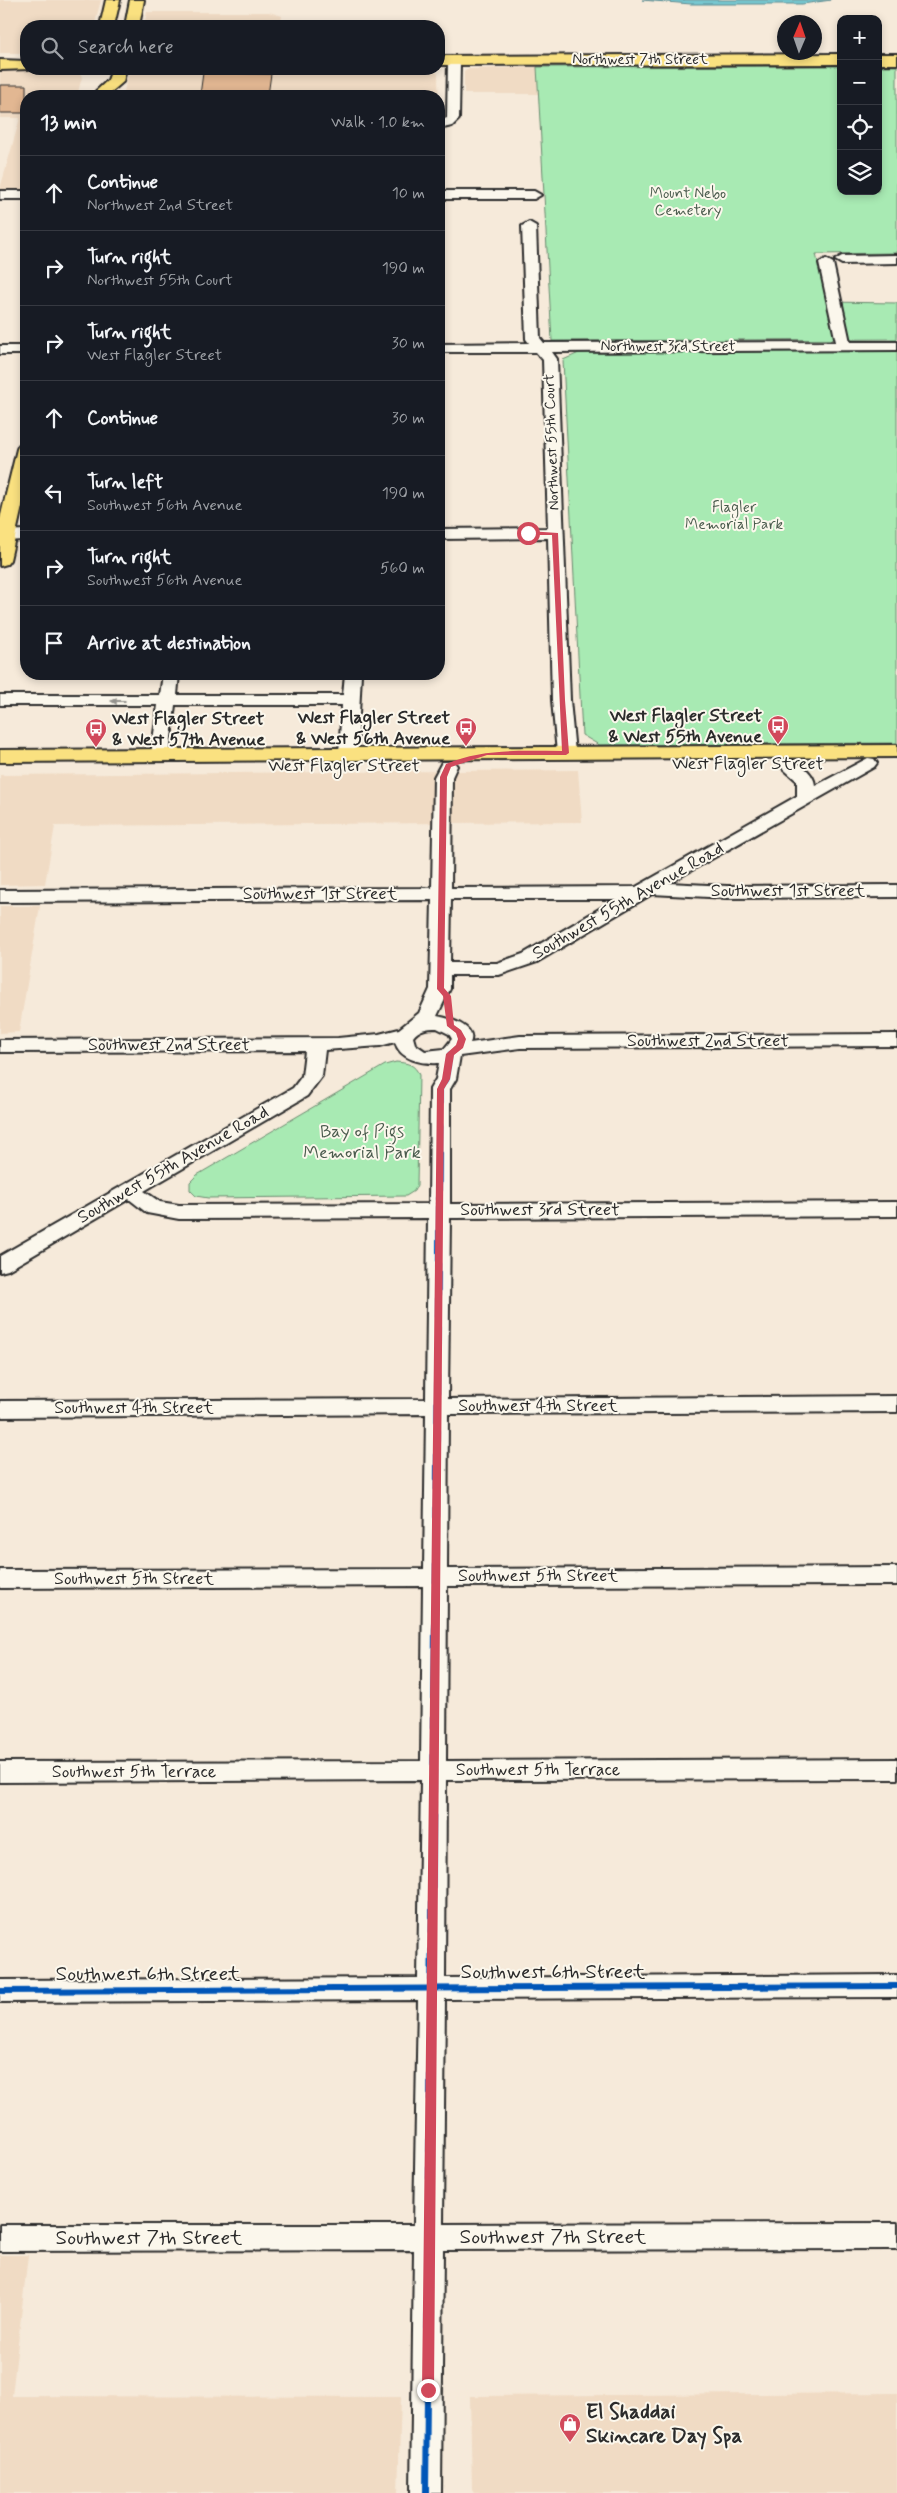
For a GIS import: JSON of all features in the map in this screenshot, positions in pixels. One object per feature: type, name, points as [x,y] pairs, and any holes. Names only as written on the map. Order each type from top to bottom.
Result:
[{"type":"main road","points":[[108,20],[113,0]]},
{"type":"main road","points":[[133,20],[137,0]]},
{"type":"main road","points":[[0,56],[20,56]]},
{"type":"main road","name":"Northwest 7th Street","points":[[446,61],[837,59]]},
{"type":"main road","points":[[882,59],[897,59]]},
{"type":"main road","points":[[0,65],[20,65]]},
{"type":"main road","points":[[97,75],[96,82],[101,90]]},
{"type":"main road","points":[[107,90],[115,82],[117,75]]},
{"type":"main road","points":[[0,560],[3,536],[20,472]]},
{"type":"main road","points":[[868,763],[897,751]]},
{"type":"main road","name":"West Flagler Street","points":[[0,756],[897,751]]},
{"type":"main road","points":[[448,766],[464,759],[487,753]]},
{"type":"main road","points":[[306,766],[348,754]]},
{"type":"main road","name":"West Flagler Street","points":[[0,768],[897,763]]},
{"type":"street","points":[[445,123],[453,119],[446,61]]},
{"type":"street","points":[[0,195],[20,195]]},
{"type":"street","points":[[445,196],[534,195]]},
{"type":"street","name":"Northwest 55th Court","points":[[529,226],[533,339],[550,360],[561,700],[566,753]]},
{"type":"street","points":[[842,260],[897,259]]},
{"type":"street","points":[[826,263],[844,346]]},
{"type":"street","name":"Northwest 3rd Street","points":[[445,348],[897,346]]},
{"type":"street","points":[[0,350],[20,350]]},
{"type":"street","points":[[445,534],[555,533]]},
{"type":"street","points":[[3,536],[20,536]]},
{"type":"street","points":[[160,755],[170,680]]},
{"type":"street","points":[[348,754],[353,680]]},
{"type":"street","points":[[0,700],[352,700]]},
{"type":"street","name":"Southwest 55th Avenue Road","points":[[441,969],[499,969],[519,964],[868,763]]},
{"type":"street","points":[[787,764],[806,779],[806,799]]},
{"type":"street","points":[[440,1089],[434,1080],[430,1066],[404,1046],[412,1029],[430,1013],[435,996],[440,989],[444,777],[448,766]]},
{"type":"street","name":"Southwest 1st Street","points":[[0,896],[645,890],[727,892],[897,891]]},
{"type":"street","points":[[426,2493],[435,1770],[440,1089],[446,1079],[454,1040],[447,996],[440,989]]},
{"type":"street","name":"Southwest 2nd Street","points":[[0,1046],[338,1044],[380,1040],[432,1022],[454,1040],[520,1042],[897,1040]]},
{"type":"street","name":"Southwest 2nd Street","points":[[338,1044],[353,1049],[435,1057],[454,1040]]},
{"type":"street","name":"Southwest 55th Avenue Road","points":[[0,1265],[305,1088],[313,1076],[316,1044]]},
{"type":"street","name":"Southwest 3rd Street","points":[[130,1190],[150,1206],[172,1212],[897,1209]]},
{"type":"street","name":"Southwest 4th Street","points":[[0,1409],[897,1404]]},
{"type":"street","name":"Southwest 5th Street","points":[[0,1579],[897,1576]]},
{"type":"street","name":"Southwest 5th Terrace","points":[[0,1772],[897,1769]]},
{"type":"street","name":"Southwest 6th Street","points":[[0,1991],[897,1986]]},
{"type":"street","name":"Southwest 7th Street","points":[[0,2238],[897,2236]]},
{"type":"shaded area","points":[[0,0],[101,0],[96,20],[20,20],[20,53],[0,53]]},
{"type":"shaded area","points":[[147,12],[269,12],[282,16],[281,20],[145,20]]},
{"type":"shaded area","points":[[537,67],[538,94],[464,94],[464,72],[468,69]]},
{"type":"shaded area","points":[[0,70],[20,70],[20,75],[81,75],[79,90],[20,90],[20,118],[0,118]]},
{"type":"shaded area","points":[[128,75],[438,75],[439,90],[124,90]]},
{"type":"shaded area","points":[[20,118],[20,189],[0,189]]},
{"type":"shaded area","points":[[578,770],[582,822],[55,826],[45,884],[0,885],[0,775]]},
{"type":"shaded area","points":[[0,906],[40,906],[19,1032],[0,1033]]},
{"type":"shaded area","points":[[0,2255],[28,2255],[12,2396],[401,2397],[398,2493],[0,2493]]},
{"type":"shaded area","points":[[897,2393],[897,2493],[474,2493],[472,2490],[470,2396]]},
{"type":"green space","name":"Mount Nebo Cemetery","points":[[837,66],[837,195],[882,195],[882,66],[897,66],[897,253],[816,254],[827,302],[897,303],[897,339],[552,341],[537,67]]},
{"type":"green space","name":"Flagler Memorial Park","points":[[897,351],[897,743],[599,745],[582,735],[563,360],[579,353]]},
{"type":"green space","name":"Bay of Pigs Memorial Park","points":[[396,1062],[410,1065],[415,1068],[419,1075],[417,1185],[414,1191],[406,1196],[208,1198],[196,1196],[190,1190],[190,1182],[197,1175],[385,1065]]},
{"type":"water","points":[[642,0],[831,0],[802,4],[691,4]]},
{"type":"building","points":[[203,75],[271,75],[269,90],[201,90]]},
{"type":"building","points":[[0,85],[26,85],[26,90],[20,90],[20,113],[0,113]]},
{"type":"cycle path","points":[[426,2493],[440,1089],[446,1079],[450,1054]]},
{"type":"cycle path","points":[[0,1991],[897,1986]]},
{"type":"place","name":"West Flagler Street & West 55th Avenue","points":[[778,745]]},
{"type":"place","name":"West Flagler Street & West 56th Avenue","points":[[466,747]]},
{"type":"place","name":"West Flagler Street & West 57th Avenue","points":[[96,748]]},
{"type":"place","name":"El Shaddai Skincare Day Spa","points":[[570,2443]]},
{"type":"route","points":[[428,2390],[435,1796],[435,1577],[438,1432],[440,1089],[446,1079],[450,1054],[457,1050],[462,1042],[459,1032],[451,1026],[447,996],[440,989],[444,773],[448,766],[456,762],[487,753],[566,753],[561,700],[555,533],[528,533]]}]
